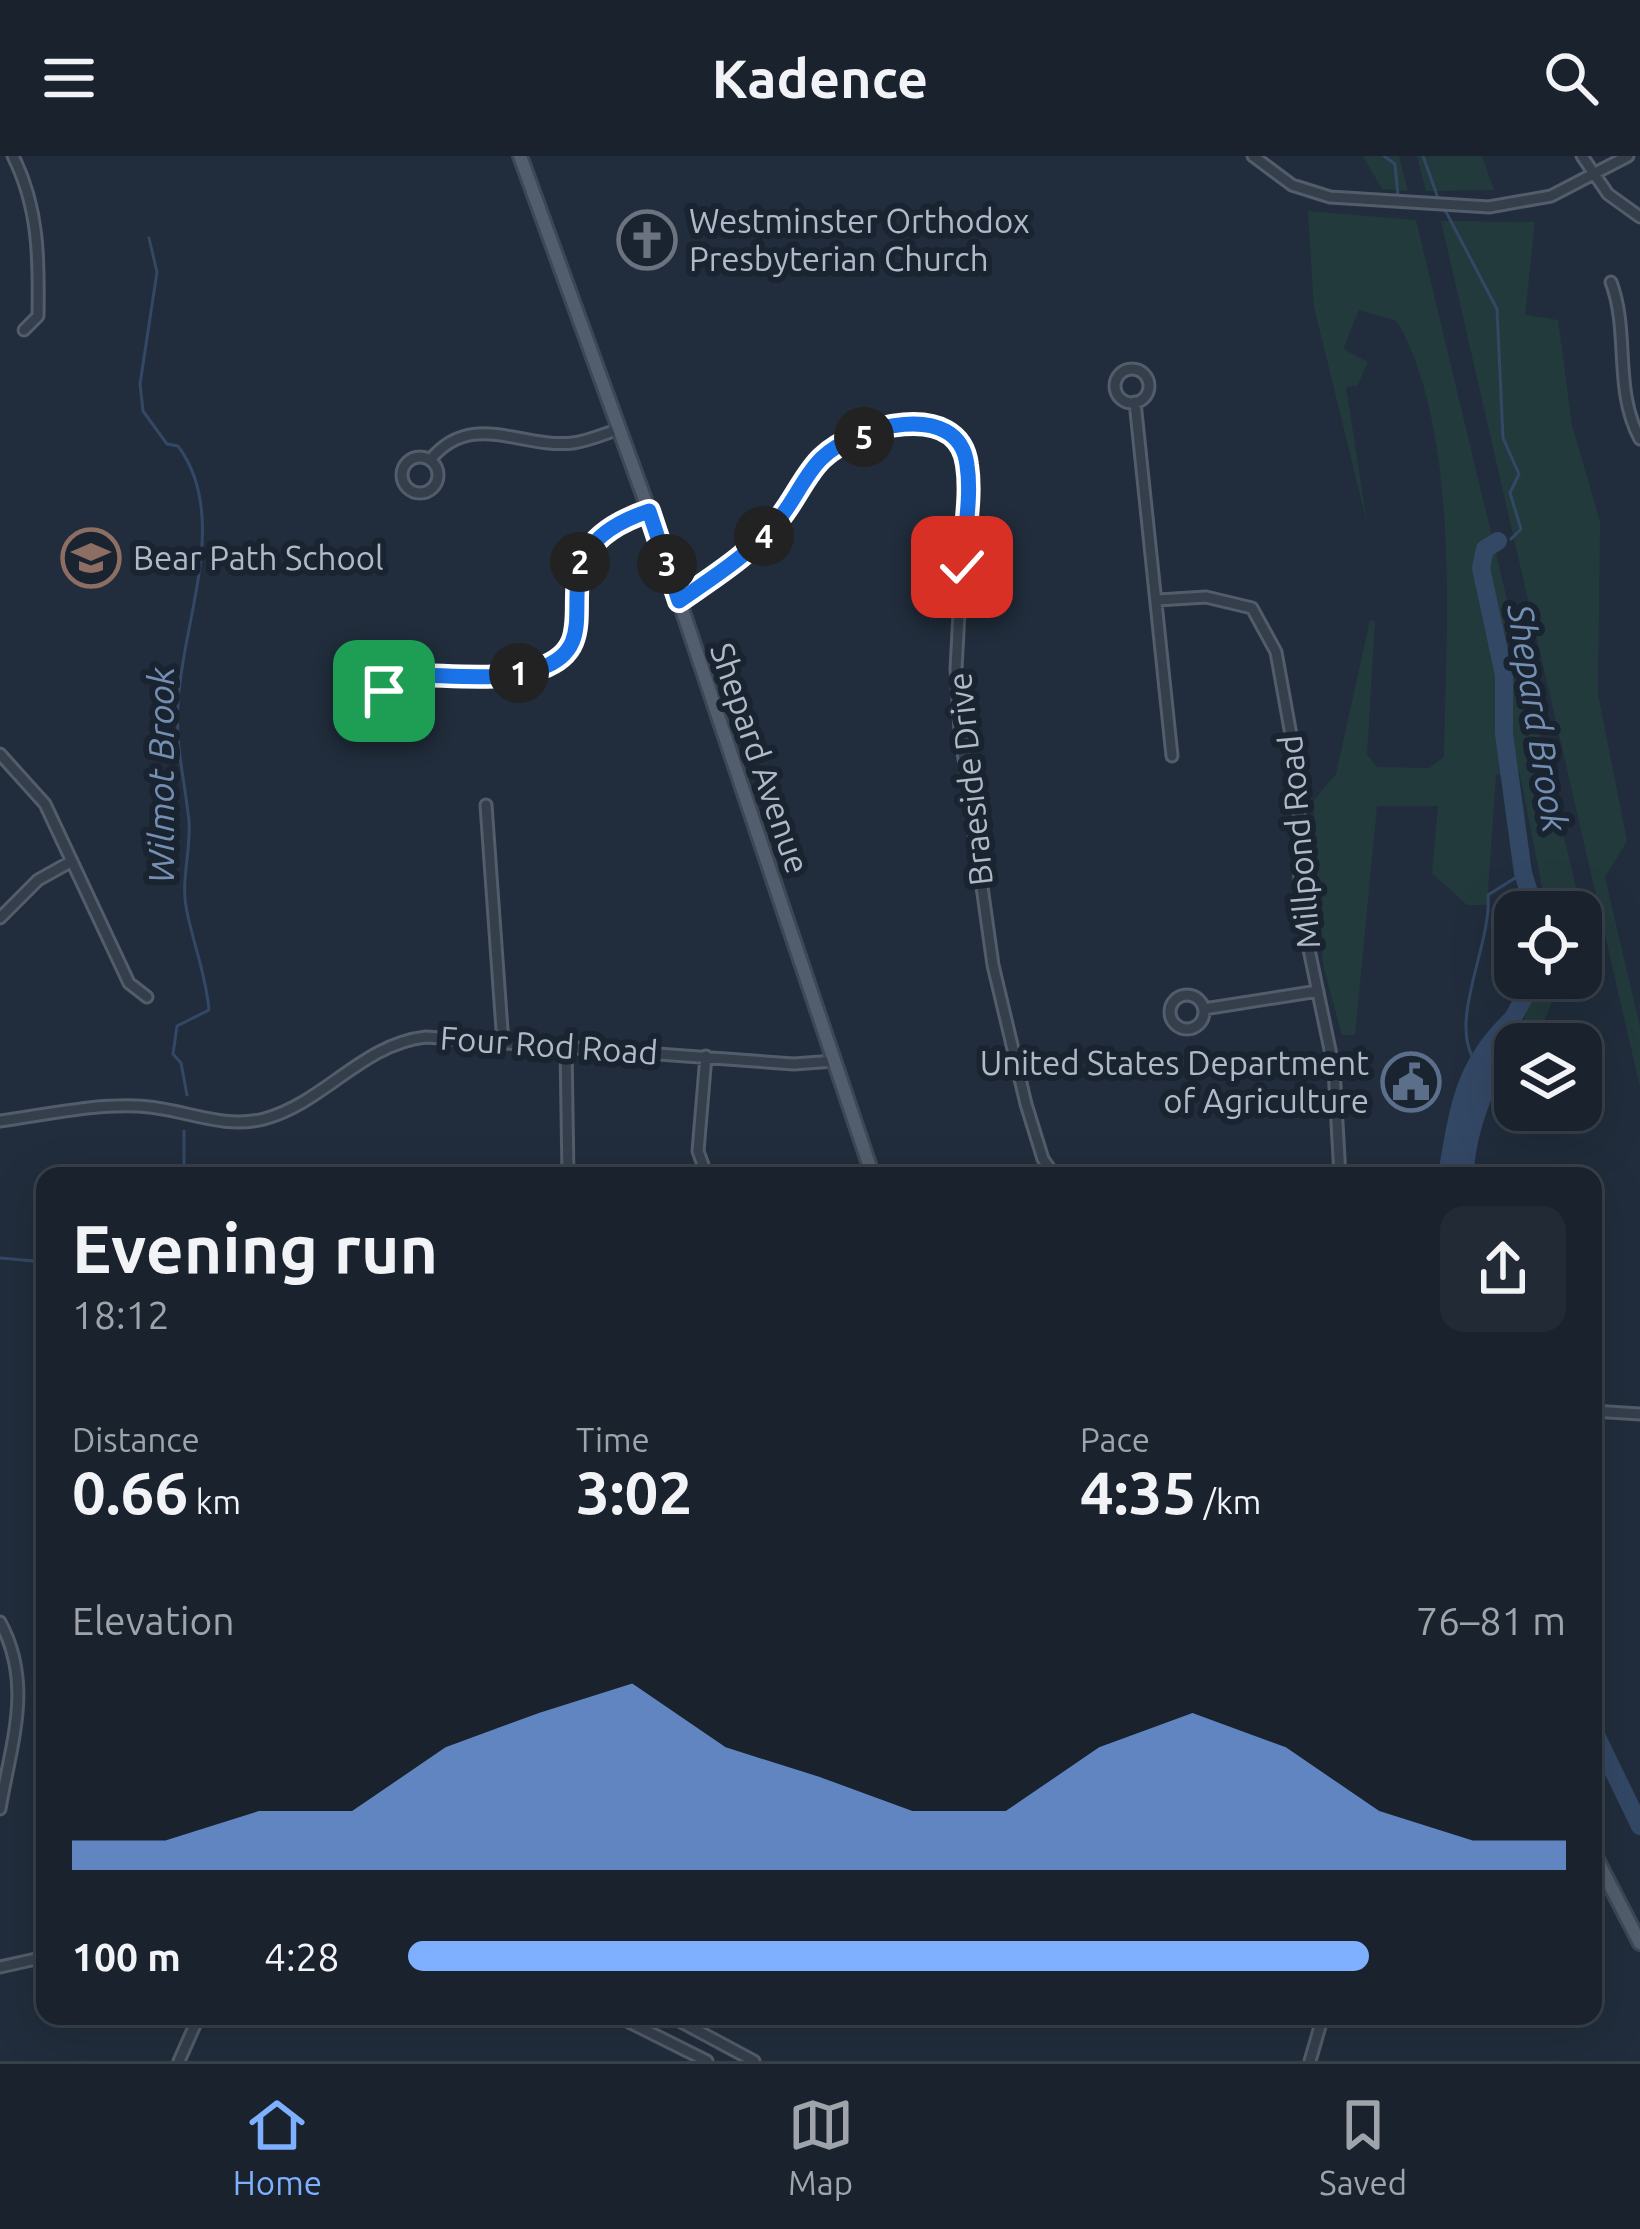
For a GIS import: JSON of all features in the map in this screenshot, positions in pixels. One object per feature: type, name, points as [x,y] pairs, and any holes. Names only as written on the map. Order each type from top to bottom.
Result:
[{"type":"main road","name":"Shepard Avenue","points":[[520,156],[649,511],[870,1167]]},
{"type":"main road","points":[[1602,1869],[1640,1943]]},
{"type":"street","points":[[14,156],[33,208],[38,249],[38,316],[24,330]]},
{"type":"street","points":[[1252,156],[1302,190],[1355,200],[1489,207],[1538,200],[1628,156]]},
{"type":"street","points":[[1582,156],[1617,204],[1640,217]]},
{"type":"street","points":[[1611,282],[1620,306],[1622,380],[1640,440]]},
{"type":"street","points":[[1135,402],[1172,755]]},
{"type":"street","name":"Braeside Drive","points":[[679,601],[752,549],[821,458],[842,445],[908,423],[937,423],[958,438],[968,464],[956,669],[983,909],[1026,1104],[1049,1167]]},
{"type":"street","points":[[430,460],[439,449],[484,430],[574,443],[619,430]]},
{"type":"street","points":[[419,457],[430,460],[437,469],[435,485],[419,493],[408,488],[402,475],[405,464],[419,457]]},
{"type":"street","points":[[403,675],[523,673],[552,664],[574,640],[576,582],[587,546],[618,521],[649,511]]},
{"type":"street","name":"Millpond Road","points":[[1158,600],[1206,597],[1252,608],[1276,652],[1299,779],[1300,906],[1334,1069],[1339,1167]]},
{"type":"street","points":[[0,754],[44,804],[130,983],[148,997]]},
{"type":"street","points":[[486,805],[503,1044]]},
{"type":"street","points":[[0,918],[38,880],[71,861]]},
{"type":"street","points":[[1204,1009],[1318,991]]},
{"type":"street","name":"Four Rod Road","points":[[0,1121],[135,1106],[243,1123],[289,1109],[401,1041],[426,1037],[817,1065],[834,1061]]},
{"type":"street","points":[[566,1046],[568,1167]]},
{"type":"street","points":[[704,1167],[698,1151],[706,1056]]},
{"type":"street","points":[[1602,1412],[1640,1414]]},
{"type":"street","points":[[0,1622],[13,1646],[22,1701],[2,1781],[0,1809]]},
{"type":"street","points":[[0,1966],[36,1960]]},
{"type":"street","points":[[179,2061],[195,2025]]},
{"type":"street","points":[[634,2025],[707,2061]]},
{"type":"street","points":[[687,2025],[754,2061]]},
{"type":"street","points":[[1310,2061],[1320,2025]]},
{"type":"green space","points":[[1363,156],[1399,156],[1408,191],[1382,189]]},
{"type":"green space","points":[[1417,156],[1482,156],[1494,190],[1426,191]]},
{"type":"green space","points":[[1308,211],[1416,220],[1577,891],[1543,891],[1519,770],[1496,775],[1487,905],[1467,905],[1432,873],[1438,806],[1377,806],[1355,1035],[1342,1035],[1324,969],[1313,885],[1314,800],[1336,774],[1370,620],[1375,621],[1367,754],[1377,767],[1429,768],[1444,757],[1445,533],[1432,419],[1397,321],[1359,310],[1343,349],[1368,362],[1357,386],[1346,387],[1367,523],[1314,307]]},
{"type":"green space","points":[[1441,221],[1535,222],[1525,315],[1558,320],[1572,425],[1600,522],[1598,694],[1627,841],[1605,877],[1640,1027],[1640,1087],[1602,922],[1602,891],[1595,891]]},
{"type":"green space","points":[[1530,999],[1553,999],[1543,1023],[1523,1023]]},
{"type":"water","points":[[1521,999],[1525,999],[1519,1023],[1496,1023]]},
{"type":"water","points":[[1494,1025],[1494,1093],[1475,1167],[1440,1167],[1461,1075]]},
{"type":"waterway","name":"Shepard Brook","points":[[1384,156],[1395,164],[1398,196]]},
{"type":"waterway","points":[[1423,156],[1438,198]]},
{"type":"waterway","name":"Shepard Brook","points":[[1444,208],[1497,309],[1503,438],[1519,474],[1510,493],[1521,529],[1511,539]]},
{"type":"waterway","name":"Wilmot Brook","points":[[149,238],[157,272],[140,384],[143,411],[167,444],[178,446],[193,474],[201,505],[199,571],[177,719],[189,821],[185,901],[209,1010],[177,1026],[173,1054],[181,1063],[187,1095]]},
{"type":"waterway","name":"Shepard Brook","points":[[1498,541],[1485,549],[1481,568],[1504,675],[1504,734],[1529,891]]},
{"type":"waterway","points":[[1472,1056],[1466,1020],[1488,895],[1523,873]]},
{"type":"waterway","name":"Shepard Brook","points":[[1514,1016],[1523,999]]},
{"type":"waterway","name":"Wilmot Brook","points":[[184,1131],[184,1167]]},
{"type":"waterway","name":"Wilmot Brook","points":[[0,1258],[36,1261]]},
{"type":"waterway","name":"Shepard Brook","points":[[1602,1748],[1640,1826]]},
{"type":"place","name":"Westminster Orthodox Presbyterian Church","points":[[647,240]]},
{"type":"place","name":"Bear Path School","points":[[91,558]]},
{"type":"place","name":"United States Department of Agriculture","points":[[1411,1082]]},
{"type":"route","points":[[384,691],[398,687],[403,675],[523,673],[552,664],[574,640],[576,582],[587,546],[618,521],[649,511],[679,601],[752,549],[821,458],[842,445],[908,423],[937,423],[958,438],[968,464],[962,567]]}]
